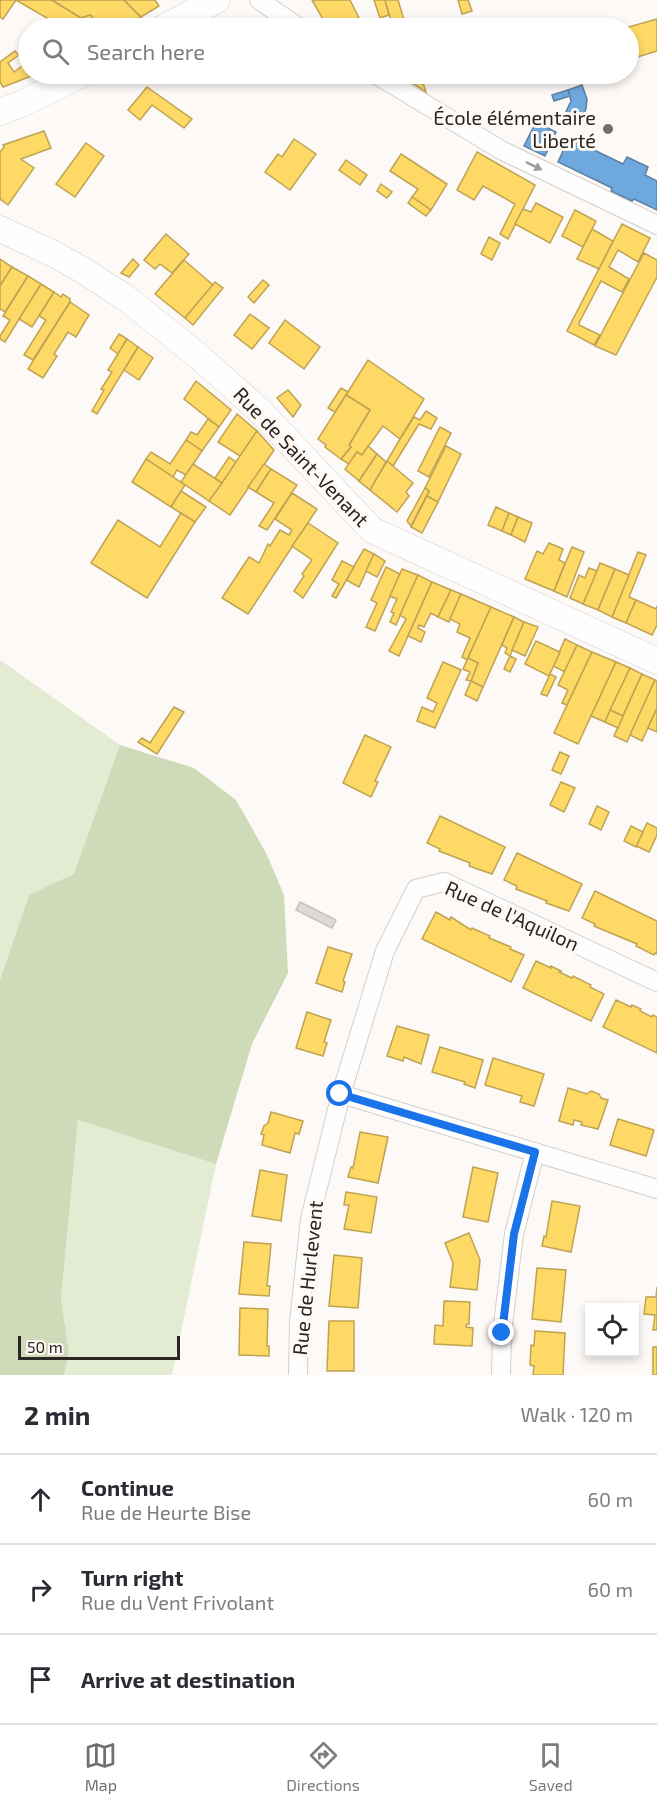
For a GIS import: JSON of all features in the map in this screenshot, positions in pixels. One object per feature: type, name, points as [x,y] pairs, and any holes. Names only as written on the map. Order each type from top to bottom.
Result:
[{"type":"main road","points":[[182,18],[217,0]]},
{"type":"main road","points":[[0,112],[62,84]]},
{"type":"main road","name":"Rue de Saint-Venant","points":[[0,229],[54,254],[126,298],[197,355],[260,410],[372,530],[657,661]]},
{"type":"street","points":[[259,0],[285,18]]},
{"type":"street","points":[[392,84],[501,150],[657,225]]},
{"type":"street","name":"Rue de l'Aquilon","points":[[367,1007],[385,951],[416,889],[444,882],[657,982]]},
{"type":"street","name":"Rue de Hurlevent","points":[[298,1375],[299,1322],[310,1219],[340,1094],[367,1007]]},
{"type":"street","points":[[340,1094],[657,1189]]},
{"type":"street","points":[[501,1375],[502,1333],[514,1234],[535,1152]]},
{"type":"green space","points":[[0,660],[120,745],[74,875],[29,895],[0,980]]},
{"type":"green space","points":[[120,745],[194,768],[236,800],[267,855],[284,895],[288,973],[252,1044],[216,1164],[78,1120],[61,1299],[69,1352],[64,1375],[0,1375],[0,980],[29,895],[74,874]]},
{"type":"green space","points":[[78,1120],[216,1164],[172,1375],[64,1375],[69,1352],[61,1299]]},
{"type":"building: Homes","points":[[0,0],[16,0],[3,19],[0,17]]},
{"type":"building: Homes","points":[[16,0],[52,0],[81,18],[47,18]]},
{"type":"building: Homes","points":[[52,0],[124,0],[141,17],[93,18],[90,15],[81,18]]},
{"type":"building: Homes","points":[[124,0],[155,0],[159,6],[141,17]]},
{"type":"building: Homes","points":[[312,0],[350,0],[359,18],[322,18]]},
{"type":"building: Homes","points":[[374,0],[385,0],[389,15],[380,18]]},
{"type":"building: Homes","points":[[385,0],[398,0],[403,18],[390,18]]},
{"type":"building: Homes","points":[[458,0],[468,0],[472,11],[462,14]]},
{"type":"building: Homes","points":[[657,19],[657,51],[639,57],[639,24]]},
{"type":"building: Homes","points":[[15,51],[18,54],[8,63],[14,72],[18,69],[18,81],[3,87],[0,82],[0,62]]},
{"type":"building: Homes","points":[[414,84],[423,84],[426,92]]},
{"type":"building: Homes","points":[[147,87],[192,119],[184,128],[152,105],[140,120],[128,110]]},
{"type":"building: Homes","points":[[44,131],[51,148],[21,159],[34,168],[8,205],[0,199],[0,152],[3,145]]},
{"type":"building: Homes","points":[[294,139],[316,154],[290,190],[265,172],[278,154],[282,157]]},
{"type":"building: Homes","points":[[86,143],[104,156],[75,197],[56,184]]},
{"type":"building: Homes","points":[[477,152],[535,185],[508,239],[500,234],[515,204],[483,186],[474,200],[457,190]]},
{"type":"building: Homes","points":[[401,154],[447,184],[431,210],[412,197],[418,189],[390,171]]},
{"type":"building: Homes","points":[[346,160],[367,175],[360,185],[339,170]]},
{"type":"building: Homes","points":[[381,184],[392,192],[387,198],[377,191]]},
{"type":"building: Homes","points":[[412,197],[431,210],[426,216],[408,203]]},
{"type":"building: Homes","points":[[536,203],[563,217],[550,243],[515,224],[523,209],[531,212]]},
{"type":"building: Homes","points":[[575,210],[596,221],[583,247],[562,236]]},
{"type":"building: Homes","points":[[622,224],[650,238],[638,262],[618,250],[609,267],[629,279],[622,292],[601,281],[579,323],[600,335],[594,345],[567,331]]},
{"type":"building: Homes","points":[[592,229],[613,241],[599,269],[577,259]]},
{"type":"building: Homes","points":[[166,234],[189,254],[172,273],[160,264],[155,269],[144,260]]},
{"type":"building: Homes","points":[[489,237],[500,243],[492,260],[481,254]]},
{"type":"building: Homes","points":[[644,253],[657,260],[657,277],[616,355],[595,346]]},
{"type":"building: Homes","points":[[0,259],[12,267],[0,286]]},
{"type":"building: Homes","points":[[133,259],[139,265],[129,277],[121,273]]},
{"type":"building: Homes","points":[[184,260],[213,285],[185,318],[155,294]]},
{"type":"building: Homes","points":[[12,267],[28,276],[5,312],[0,309],[0,286]]},
{"type":"building: Homes","points":[[28,276],[41,284],[5,342],[0,339],[0,336],[10,320],[3,316]]},
{"type":"building: Homes","points":[[263,280],[269,285],[254,303],[248,297]]},
{"type":"building: Homes","points":[[215,282],[223,288],[193,325],[185,318]]},
{"type":"building: Homes","points":[[41,284],[54,292],[32,327],[19,319]]},
{"type":"building: Homes","points":[[54,292],[61,297],[63,294],[70,299],[70,302],[33,360],[24,355],[46,320],[39,316]]},
{"type":"building: Homes","points":[[70,302],[89,315],[76,337],[68,332],[43,378],[28,369]]},
{"type":"building: Homes","points":[[250,314],[269,328],[252,349],[234,335]]},
{"type":"building: Homes","points":[[285,320],[320,347],[304,369],[269,343]]},
{"type":"building: Homes","points":[[119,334],[127,339],[118,354],[110,348]]},
{"type":"building: Homes","points":[[127,339],[138,347],[97,414],[92,411],[104,390],[101,389],[112,372],[108,370]]},
{"type":"building: Homes","points":[[138,347],[153,358],[139,380],[124,370]]},
{"type":"building: Homes","points":[[368,360],[424,399],[400,439],[383,426],[362,455],[357,452],[349,464],[341,459],[351,447],[349,445],[370,410],[346,395]]},
{"type":"building: Homes","points":[[196,381],[231,410],[219,427],[184,399]]},
{"type":"building: Homes","points":[[341,388],[348,392],[335,412],[328,408]]},
{"type":"building: Homes","points":[[288,390],[301,405],[293,417],[277,398]]},
{"type":"building: Homes","points":[[346,395],[370,410],[349,445],[351,447],[341,459],[318,439]]},
{"type":"building: Homes","points":[[426,411],[437,418],[431,429],[419,424],[393,466],[387,461],[400,439],[414,417],[420,420]]},
{"type":"building: Homes","points":[[237,414],[257,431],[240,456],[218,442]]},
{"type":"building: Homes","points":[[208,419],[219,427],[202,451],[186,440],[191,432],[197,435]]},
{"type":"building: Homes","points":[[440,427],[451,433],[429,477],[418,471]]},
{"type":"building: Homes","points":[[257,431],[274,450],[230,515],[209,501]]},
{"type":"building: Homes","points":[[186,440],[202,451],[186,475],[177,470],[173,477],[146,459],[151,452],[170,464]]},
{"type":"building: Homes","points":[[368,446],[377,454],[359,481],[345,469],[357,452],[362,455]]},
{"type":"building: Homes","points":[[446,446],[461,454],[438,502],[427,496],[429,491],[425,488]]},
{"type":"building: Homes","points":[[377,454],[386,462],[370,490],[359,481]]},
{"type":"building: Homes","points":[[229,457],[236,462],[222,483],[215,478]]},
{"type":"building: Homes","points":[[146,459],[185,485],[171,507],[132,482]]},
{"type":"building: Homes","points":[[387,461],[413,483],[406,492],[409,496],[397,512],[370,490]]},
{"type":"building: Homes","points":[[193,464],[222,483],[209,501],[181,482]]},
{"type":"building: Homes","points":[[264,464],[271,469],[256,492],[248,487]]},
{"type":"building: Homes","points":[[271,469],[297,485],[267,530],[259,526],[274,503],[256,492]]},
{"type":"building: Homes","points":[[425,488],[429,491],[411,526],[407,521]]},
{"type":"building: Homes","points":[[181,491],[206,507],[195,522],[171,507]]},
{"type":"building: Homes","points":[[292,493],[317,509],[248,614],[222,598],[249,557],[259,563],[268,544],[270,546],[280,530],[289,535],[292,530],[275,519]]},
{"type":"building: Homes","points":[[427,496],[438,502],[422,533],[411,527]]},
{"type":"building: Homes","points":[[496,507],[509,513],[502,531],[488,525]]},
{"type":"building: Homes","points":[[181,513],[195,522],[147,598],[91,563],[118,520],[160,547]]},
{"type":"building: Homes","points":[[509,513],[518,517],[511,535],[502,531]]},
{"type":"building: Homes","points":[[518,517],[532,523],[525,542],[511,535]]},
{"type":"building: Homes","points":[[308,523],[338,543],[303,598],[294,591],[312,560],[292,546]]},
{"type":"building: Homes","points":[[549,543],[563,549],[559,560],[565,563],[554,591],[525,579],[537,551],[543,554]]},
{"type":"building: Homes","points":[[572,547],[584,552],[567,597],[554,591]]},
{"type":"building: Homes","points":[[364,549],[374,554],[359,587],[346,580]]},
{"type":"building: Homes","points":[[638,552],[646,555],[629,597],[636,600],[626,623],[612,617]]},
{"type":"building: Homes","points":[[374,554],[385,561],[377,577],[366,571]]},
{"type":"building: Homes","points":[[342,561],[354,567],[336,598],[332,596],[339,584],[332,580]]},
{"type":"building: Homes","points":[[600,563],[615,569],[598,610],[583,604]]},
{"type":"building: Homes","points":[[386,567],[400,574],[375,631],[366,627],[377,603],[371,600]]},
{"type":"building: Homes","points":[[589,568],[597,571],[583,604],[570,598],[579,575],[585,578]]},
{"type":"building: Homes","points":[[402,569],[418,575],[396,625],[390,622],[394,613],[391,612],[397,599],[390,596]]},
{"type":"building: Homes","points":[[615,569],[629,575],[612,617],[598,610]]},
{"type":"building: Homes","points":[[418,575],[432,582],[399,656],[389,651],[406,619],[400,615]]},
{"type":"building: Homes","points":[[432,582],[451,590],[438,617],[431,613],[424,627],[419,625],[418,628],[425,632],[421,642],[408,636]]},
{"type":"building: Homes","points":[[451,590],[461,594],[449,622],[438,617]]},
{"type":"building: Homes","points":[[461,594],[491,607],[467,660],[462,657],[470,638],[457,632],[460,624],[450,619]]},
{"type":"building: Homes","points":[[636,600],[656,609],[657,606],[657,625],[652,635],[626,623]]},
{"type":"building: Homes","points":[[491,607],[514,617],[483,687],[471,681],[478,663],[468,658]]},
{"type":"building: Homes","points":[[514,617],[524,622],[510,656],[505,653],[507,648],[502,645]]},
{"type":"building: Homes","points":[[524,622],[538,627],[525,656],[512,650]]},
{"type":"building: Homes","points":[[565,639],[577,645],[565,672],[553,666]]},
{"type":"building: Homes","points":[[536,641],[560,652],[549,676],[525,664]]},
{"type":"building: Homes","points":[[577,645],[592,652],[567,705],[562,703],[568,690],[558,685]]},
{"type":"building: Homes","points":[[592,652],[616,662],[578,744],[554,733]]},
{"type":"building: Homes","points":[[510,656],[516,659],[510,672],[504,669]]},
{"type":"building: Homes","points":[[468,658],[478,663],[471,681],[466,680],[470,672],[463,669]]},
{"type":"building: Homes","points":[[443,662],[461,670],[435,728],[417,721],[422,707],[433,712],[437,703],[427,698]]},
{"type":"building: Homes","points":[[616,662],[630,668],[605,722],[591,716]]},
{"type":"building: Homes","points":[[630,668],[642,674],[623,716],[610,710]]},
{"type":"building: Homes","points":[[550,674],[556,677],[547,696],[541,694]]},
{"type":"building: Homes","points":[[642,674],[655,680],[627,742],[614,736]]},
{"type":"building: Homes","points":[[655,680],[657,681],[657,708],[642,741],[630,735]]},
{"type":"building: Homes","points":[[471,681],[483,687],[477,701],[465,695]]},
{"type":"building: Homes","points":[[174,707],[184,712],[157,754],[138,742],[142,738],[150,743]]},
{"type":"building: Homes","points":[[657,708],[657,732],[648,728]]},
{"type":"building: Homes","points":[[610,710],[623,716],[618,728],[605,722]]},
{"type":"building: Homes","points":[[365,735],[391,747],[375,781],[378,782],[371,797],[343,783]]},
{"type":"building: Homes","points":[[560,752],[569,756],[561,774],[552,770]]},
{"type":"building: Homes","points":[[561,782],[575,788],[564,812],[550,805]]},
{"type":"building: Homes","points":[[597,806],[609,812],[601,830],[589,824]]},
{"type":"building: Homes","points":[[440,816],[505,847],[492,874],[469,866],[470,863],[439,851],[440,849],[427,843]]},
{"type":"building: Homes","points":[[647,823],[657,828],[657,835],[649,852],[636,846]]},
{"type":"building: Homes","points":[[631,826],[643,832],[636,847],[624,841]]},
{"type":"building: Homes","points":[[517,853],[582,884],[569,911],[516,889],[517,886],[504,880]]},
{"type":"building: Homes","points":[[595,891],[657,921],[657,954],[654,955],[636,946],[637,944],[594,926],[595,924],[582,918]]},
{"type":"building: Homes","points":[[436,912],[450,920],[451,917],[471,930],[472,928],[490,936],[489,938],[524,955],[511,982],[422,939]]},
{"type":"building: Homes","points":[[328,947],[352,954],[343,981],[345,982],[342,992],[316,983]]},
{"type":"building: Homes","points":[[536,961],[551,968],[551,966],[572,978],[573,976],[604,994],[591,1021],[523,988]]},
{"type":"building: Homes","points":[[616,1000],[641,1009],[640,1011],[652,1017],[653,1015],[657,1017],[657,1053],[603,1027]]},
{"type":"building: Homes","points":[[307,1012],[331,1020],[324,1042],[327,1043],[323,1056],[296,1048]]},
{"type":"building: Homes","points":[[397,1026],[429,1035],[421,1064],[404,1057],[403,1061],[387,1056]]},
{"type":"building: Homes","points":[[440,1047],[483,1060],[475,1088],[464,1084],[465,1082],[432,1072]]},
{"type":"building: Homes","points":[[493,1058],[544,1074],[534,1106],[520,1102],[522,1096],[485,1085]]},
{"type":"building: Homes","points":[[568,1088],[587,1094],[591,1091],[608,1100],[598,1129],[581,1125],[582,1122],[574,1120],[573,1125],[559,1121]]},
{"type":"building: Homes","points":[[271,1112],[303,1121],[299,1134],[295,1133],[290,1153],[262,1145],[264,1135],[261,1134],[268,1123]]},
{"type":"building: Homes","points":[[618,1119],[654,1130],[646,1156],[610,1145]]},
{"type":"building: Homes","points":[[360,1132],[388,1137],[378,1183],[348,1177],[351,1167],[353,1168]]},
{"type":"building: Homes","points":[[473,1167],[498,1173],[488,1222],[463,1217]]},
{"type":"building: Homes","points":[[260,1170],[287,1175],[281,1221],[252,1216]]},
{"type":"building: Homes","points":[[346,1192],[377,1197],[371,1233],[344,1229],[349,1205],[344,1205]]},
{"type":"building: Homes","points":[[552,1201],[580,1206],[571,1252],[542,1246],[544,1236],[546,1237]]},
{"type":"building: Homes","points":[[469,1233],[480,1260],[477,1290],[450,1287],[453,1263],[445,1243]]},
{"type":"building: Homes","points":[[244,1242],[271,1244],[267,1286],[270,1286],[269,1296],[239,1294]]},
{"type":"building: Homes","points":[[334,1255],[362,1258],[358,1308],[329,1306]]},
{"type":"building: Homes","points":[[537,1268],[566,1270],[561,1322],[532,1319]]},
{"type":"building: Homes","points":[[657,1287],[657,1330],[653,1330],[655,1315],[644,1314],[646,1297],[656,1297]]},
{"type":"building: Homes","points":[[444,1301],[470,1302],[469,1324],[466,1327],[473,1328],[472,1346],[434,1344],[435,1325],[443,1326]]},
{"type":"building: Homes","points":[[240,1308],[268,1309],[269,1356],[239,1355]]},
{"type":"building: Homes","points":[[329,1321],[354,1321],[354,1371],[327,1371]]},
{"type":"building: Homes","points":[[535,1331],[565,1333],[563,1375],[533,1375],[534,1366],[530,1365],[531,1345],[534,1346]]},
{"type":"building: Homes","points":[[653,1347],[657,1347],[657,1375],[653,1375]]},
{"type":"building: Schools","points":[[582,85],[587,99],[586,109],[579,123],[564,116],[571,101],[568,90]]},
{"type":"building: Schools","points":[[568,90],[570,96],[554,101],[552,95]]},
{"type":"building: Schools","points":[[536,122],[556,132],[545,156],[524,146]]},
{"type":"building: Schools","points":[[569,138],[623,164],[627,157],[648,167],[645,175],[657,181],[657,210],[611,191],[612,188],[558,162]]},
{"type":"building: Other","points":[[300,902],[336,920],[332,928],[296,910]]},
{"type":"place","name":"École élémentaire Liberté","points":[[608,129]]},
{"type":"route","points":[[340,1094],[535,1152],[514,1234],[502,1333]]}]
